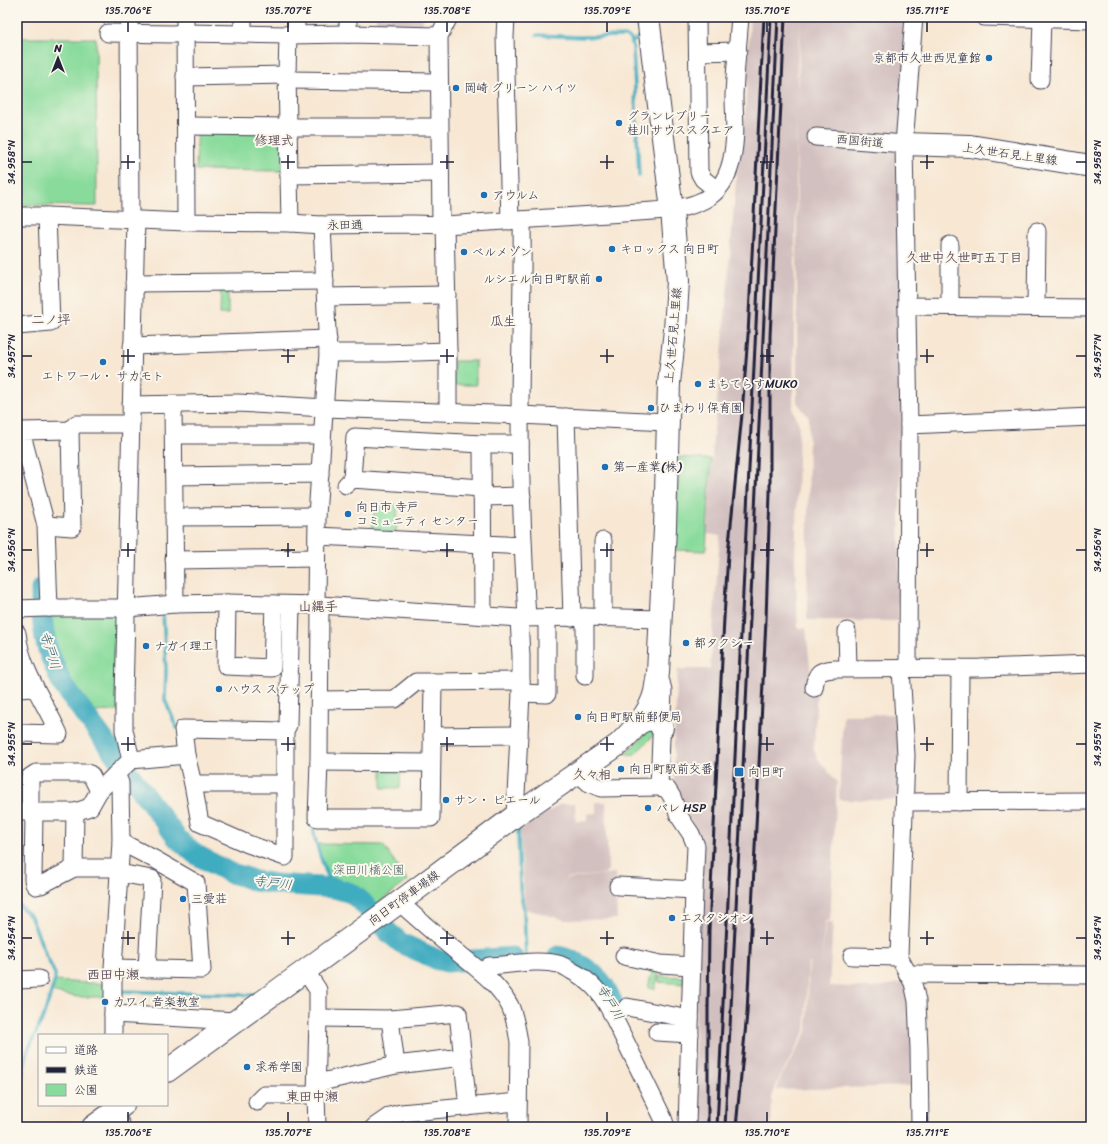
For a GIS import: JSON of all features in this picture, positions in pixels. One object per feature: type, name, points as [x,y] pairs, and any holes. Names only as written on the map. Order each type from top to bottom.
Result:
[{"type":"main road","name":"上久世石見上里線","points":[[639,723],[649,708],[655,693],[658,673],[665,528],[667,422],[678,280],[672,210],[648,17]]},
{"type":"main road","name":"上久世石見上里線","points":[[904,144],[970,146],[1091,166]]},
{"type":"main road","points":[[639,723],[646,719],[653,719],[659,722],[662,728]]},
{"type":"main road","name":"向日町停車場線","points":[[168,1070],[515,816],[619,744],[639,723]]},
{"type":"main road","points":[[93,1127],[120,1115]]},
{"type":"street","points":[[290,224],[288,78],[292,35],[296,17]]},
{"type":"street","points":[[448,412],[447,295],[440,173],[439,36],[449,17]]},
{"type":"street","points":[[506,17],[505,37],[516,220],[523,251],[520,415],[523,618],[515,816]]},
{"type":"street","points":[[697,17],[699,172],[703,179],[717,190],[725,180],[734,145],[734,96],[740,17]]},
{"type":"street","points":[[914,17],[904,144],[909,425],[904,668],[906,755],[899,957],[913,984],[917,1001],[920,1127]]},
{"type":"street","points":[[984,17],[1091,20]]},
{"type":"street","points":[[1040,80],[1042,19]]},
{"type":"street","points":[[108,33],[129,25],[173,34],[185,25],[243,25],[292,35],[348,25],[439,36]]},
{"type":"street","points":[[112,1034],[121,842],[120,783],[124,766],[124,696],[134,283],[129,25]]},
{"type":"street","points":[[185,25],[186,222]]},
{"type":"street","points":[[698,52],[738,51]]},
{"type":"street","points":[[185,77],[439,82]]},
{"type":"street","points":[[186,126],[439,127]]},
{"type":"street","name":"西国街道","points":[[816,137],[904,144]]},
{"type":"street","points":[[290,175],[440,173]]},
{"type":"street","name":"永田通","points":[[17,216],[322,225],[443,225],[672,210],[703,201],[717,190]]},
{"type":"street","points":[[17,326],[52,323],[47,216]]},
{"type":"street","points":[[322,225],[328,346],[317,516],[316,558],[320,700],[317,818],[430,818],[433,682]]},
{"type":"street","points":[[1036,307],[1037,231]]},
{"type":"street","points":[[950,245],[950,306]]},
{"type":"street","points":[[134,283],[325,289],[447,295]]},
{"type":"street","points":[[907,306],[1091,308]]},
{"type":"street","points":[[132,346],[328,346],[448,351]]},
{"type":"street","points":[[131,406],[238,403],[667,422]]},
{"type":"street","points":[[173,404],[175,604]]},
{"type":"street","points":[[909,425],[1091,417]]},
{"type":"street","points":[[566,418],[571,562],[579,617],[585,676]]},
{"type":"street","points":[[43,608],[46,525],[21,431],[70,430],[76,424],[131,424]]},
{"type":"street","points":[[46,525],[72,527],[70,430]]},
{"type":"street","points":[[174,435],[322,435]]},
{"type":"street","points":[[520,444],[482,444],[355,437],[349,482],[522,496]]},
{"type":"street","points":[[482,444],[483,616]]},
{"type":"street","points":[[174,476],[320,474]]},
{"type":"street","points":[[174,517],[317,516]]},
{"type":"street","points":[[317,536],[523,546]]},
{"type":"street","points":[[603,541],[603,618]]},
{"type":"street","points":[[174,560],[316,558]]},
{"type":"street","points":[[17,609],[127,608],[175,604],[227,603],[318,605],[523,618],[579,617],[660,619]]},
{"type":"street","points":[[227,603],[226,666],[272,668],[274,604]]},
{"type":"street","points":[[285,731],[183,730],[186,756],[200,823],[248,844],[285,857],[285,731],[288,725],[291,605]]},
{"type":"street","points":[[320,700],[395,699],[416,682],[521,687],[547,694],[548,618]]},
{"type":"street","points":[[848,631],[848,668]]},
{"type":"street","points":[[17,638],[24,664],[34,688],[52,718],[59,734],[17,733]]},
{"type":"street","points":[[814,688],[815,680],[818,674],[823,670],[848,668],[960,668],[1091,664]]},
{"type":"street","points":[[959,802],[960,668]]},
{"type":"street","points":[[658,673],[663,690],[659,787]]},
{"type":"street","points":[[17,689],[34,688]]},
{"type":"street","points":[[432,736],[519,735]]},
{"type":"street","points":[[27,812],[75,812],[90,807],[99,791],[124,766],[186,756]]},
{"type":"street","points":[[319,762],[431,763]]},
{"type":"street","points":[[99,791],[91,775],[88,773],[36,773],[30,777],[27,812],[34,884],[36,886],[41,886],[74,868],[119,870],[152,879],[147,969]]},
{"type":"street","points":[[578,773],[588,783],[601,788],[659,787],[667,789],[672,797],[679,816],[691,834],[696,846],[687,1127]]},
{"type":"street","points":[[193,784],[285,784]]},
{"type":"street","points":[[905,802],[1091,801]]},
{"type":"street","points":[[74,868],[75,812]]},
{"type":"street","points":[[114,968],[202,970],[196,883],[121,842]]},
{"type":"street","points":[[618,886],[694,890]]},
{"type":"street","points":[[385,912],[457,952],[490,979],[503,994],[513,1014],[518,1032],[518,1127]]},
{"type":"street","points":[[624,956],[661,964],[691,966]]},
{"type":"street","points":[[852,956],[899,957]]},
{"type":"street","points":[[489,966],[541,962],[559,964],[590,982],[602,995],[610,1010],[666,1127]]},
{"type":"street","points":[[305,970],[318,990],[317,1127]]},
{"type":"street","points":[[907,974],[1091,975]]},
{"type":"street","points":[[17,980],[39,979]]},
{"type":"street","points":[[627,1007],[690,1027]]},
{"type":"street","points":[[318,1018],[390,1019],[458,1013],[468,1107]]},
{"type":"street","points":[[112,1014],[235,1021]]},
{"type":"street","points":[[390,1019],[396,1065]]},
{"type":"street","points":[[657,1032],[690,1027]]},
{"type":"street","points":[[257,1102],[264,1095],[317,1089],[396,1065],[463,1057]]},
{"type":"street","points":[[374,1127],[390,1116],[401,1114],[518,1102]]},
{"type":"shaded area","points":[[376,17],[423,17],[423,22],[422,27],[377,27]]},
{"type":"shaded area","points":[[750,17],[801,17],[909,17],[898,621],[807,620],[809,418],[797,402],[797,105],[793,410],[799,424],[795,562],[798,628],[806,628],[811,688],[817,688],[814,750],[818,759],[837,782],[830,921],[825,921],[821,964],[826,922],[833,922],[829,986],[872,988],[906,982],[911,993],[911,1086],[777,1090],[780,1079],[807,1032],[808,963],[805,1031],[779,1079],[772,1097],[771,1127],[693,1127],[700,840],[681,799],[674,788],[677,681],[678,669],[710,669],[720,536],[708,534],[713,439],[723,343],[740,131],[745,118]],"holes":[[[801,17],[797,100],[797,67]]]},
{"type":"shaded area","points":[[901,714],[901,800],[839,800],[843,715]]},
{"type":"shaded area","points":[[596,802],[606,802],[608,870],[604,874],[567,878],[563,882],[567,879],[615,873],[617,919],[566,920],[525,909],[520,830],[560,804],[575,803],[576,821],[587,821],[587,814],[596,813]]},
{"type":"green space","points":[[17,38],[96,38],[97,206],[17,205]]},
{"type":"green space","points":[[197,132],[279,132],[283,136],[284,171],[196,170]]},
{"type":"green space","points":[[221,287],[228,287],[228,314],[220,314]]},
{"type":"green space","points":[[454,361],[476,361],[476,385],[454,385]]},
{"type":"green space","points":[[679,457],[711,459],[706,551],[675,550]]},
{"type":"green space","points":[[374,503],[398,505],[396,533],[372,532]]},
{"type":"green space","points":[[47,612],[118,612],[120,711],[88,712],[61,671],[50,638]]},
{"type":"green space","points":[[649,729],[654,735],[636,753],[632,755],[625,753],[638,742]]},
{"type":"green space","points":[[382,767],[401,767],[400,788],[382,788]]},
{"type":"green space","name":"深田川橋公園","points":[[317,845],[383,845],[408,881],[374,906],[361,894],[330,878],[323,864]]},
{"type":"green space","points":[[653,966],[660,967],[655,989],[648,988]]},
{"type":"green space","points":[[659,976],[684,977],[684,984],[659,982]]},
{"type":"green space","points":[[54,981],[107,984],[107,997],[78,997],[50,992]]},
{"type":"waterway","points":[[537,35],[581,37],[625,36],[631,39],[633,47],[639,176]]},
{"type":"waterway","points":[[633,42],[641,36]]},
{"type":"waterway","name":"寺戸川","points":[[41,589],[42,620],[46,644],[52,662],[63,685],[177,838],[195,854],[230,873],[255,881],[334,888],[351,893],[362,902],[387,931],[401,943],[438,960],[447,962],[513,957]]},
{"type":"waterway","points":[[163,611],[166,670],[165,700],[177,728]]},
{"type":"waterway","points":[[312,821],[320,855],[333,887]]},
{"type":"waterway","points":[[518,831],[520,888],[524,911],[526,957]]},
{"type":"waterway","points":[[17,903],[31,917],[55,974],[55,980],[43,1018],[27,1052],[18,1103]]},
{"type":"waterway","name":"寺戸川","points":[[558,956],[571,960],[590,971],[605,988],[614,1006]]},
{"type":"waterway","points":[[119,991],[257,994]]},
{"type":"railway","points":[[708,1127],[709,930],[724,618],[728,554],[742,414],[748,335],[764,17]]},
{"type":"railway","points":[[717,1127],[771,17]]},
{"type":"railway","points":[[725,1127],[778,17]]},
{"type":"railway","points":[[736,1127],[747,1013],[766,620],[770,493],[770,336],[785,17]]},
{"type":"place","name":"京都市久世西児童館","points":[[989,58]]},
{"type":"place","name":"岡崎 グリーン ハイツ","points":[[456,88]]},
{"type":"place","name":"グランレブリー 桂川サウススクエア","points":[[619,123]]},
{"type":"place","name":"アウルム","points":[[484,195]]},
{"type":"place","name":"キロックス 向日町","points":[[612,249]]},
{"type":"place","name":"ベルメゾン","points":[[464,252]]},
{"type":"place","name":"ルシエル向日町駅前","points":[[599,279]]},
{"type":"place","name":"エトワール・ サカモト","points":[[103,362]]},
{"type":"place","name":"まちてらすMUKO","points":[[698,384]]},
{"type":"place","name":"ひまわり保育園","points":[[651,408]]},
{"type":"place","name":"第一産業(株)","points":[[605,467]]},
{"type":"place","name":"向日市 寺戸 コミュニティ センター","points":[[348,514]]},
{"type":"place","name":"都タクシー","points":[[686,643]]},
{"type":"place","name":"ナガイ理工","points":[[146,646]]},
{"type":"place","name":"ハウス ステップ","points":[[219,689]]},
{"type":"place","name":"向日町駅前郵便局","points":[[578,717]]},
{"type":"place","name":"向日町駅前交番","points":[[621,769]]},
{"type":"place","name":"向日町","points":[[739,772]]},
{"type":"place","name":"サン・ ピエール","points":[[446,800]]},
{"type":"place","name":"パレ HSP","points":[[648,808]]},
{"type":"place","name":"三愛荘","points":[[183,899]]},
{"type":"place","name":"エスタシオン","points":[[672,918]]},
{"type":"place","name":"カワイ 音楽教室","points":[[105,1002]]},
{"type":"place","name":"求希学園","points":[[247,1067]]},
{"type":"district","name":"修理式","points":[[274,140]]},
{"type":"district","name":"久世中久世町五丁目","points":[[964,257]]},
{"type":"district","name":"二ノ坪","points":[[51,319]]},
{"type":"district","name":"瓜生","points":[[503,321]]},
{"type":"district","name":"山縄手","points":[[318,606]]},
{"type":"district","name":"久々相","points":[[592,774]]},
{"type":"district","name":"西田中瀬","points":[[113,974]]},
{"type":"district","name":"東田中瀬","points":[[312,1096]]}]
